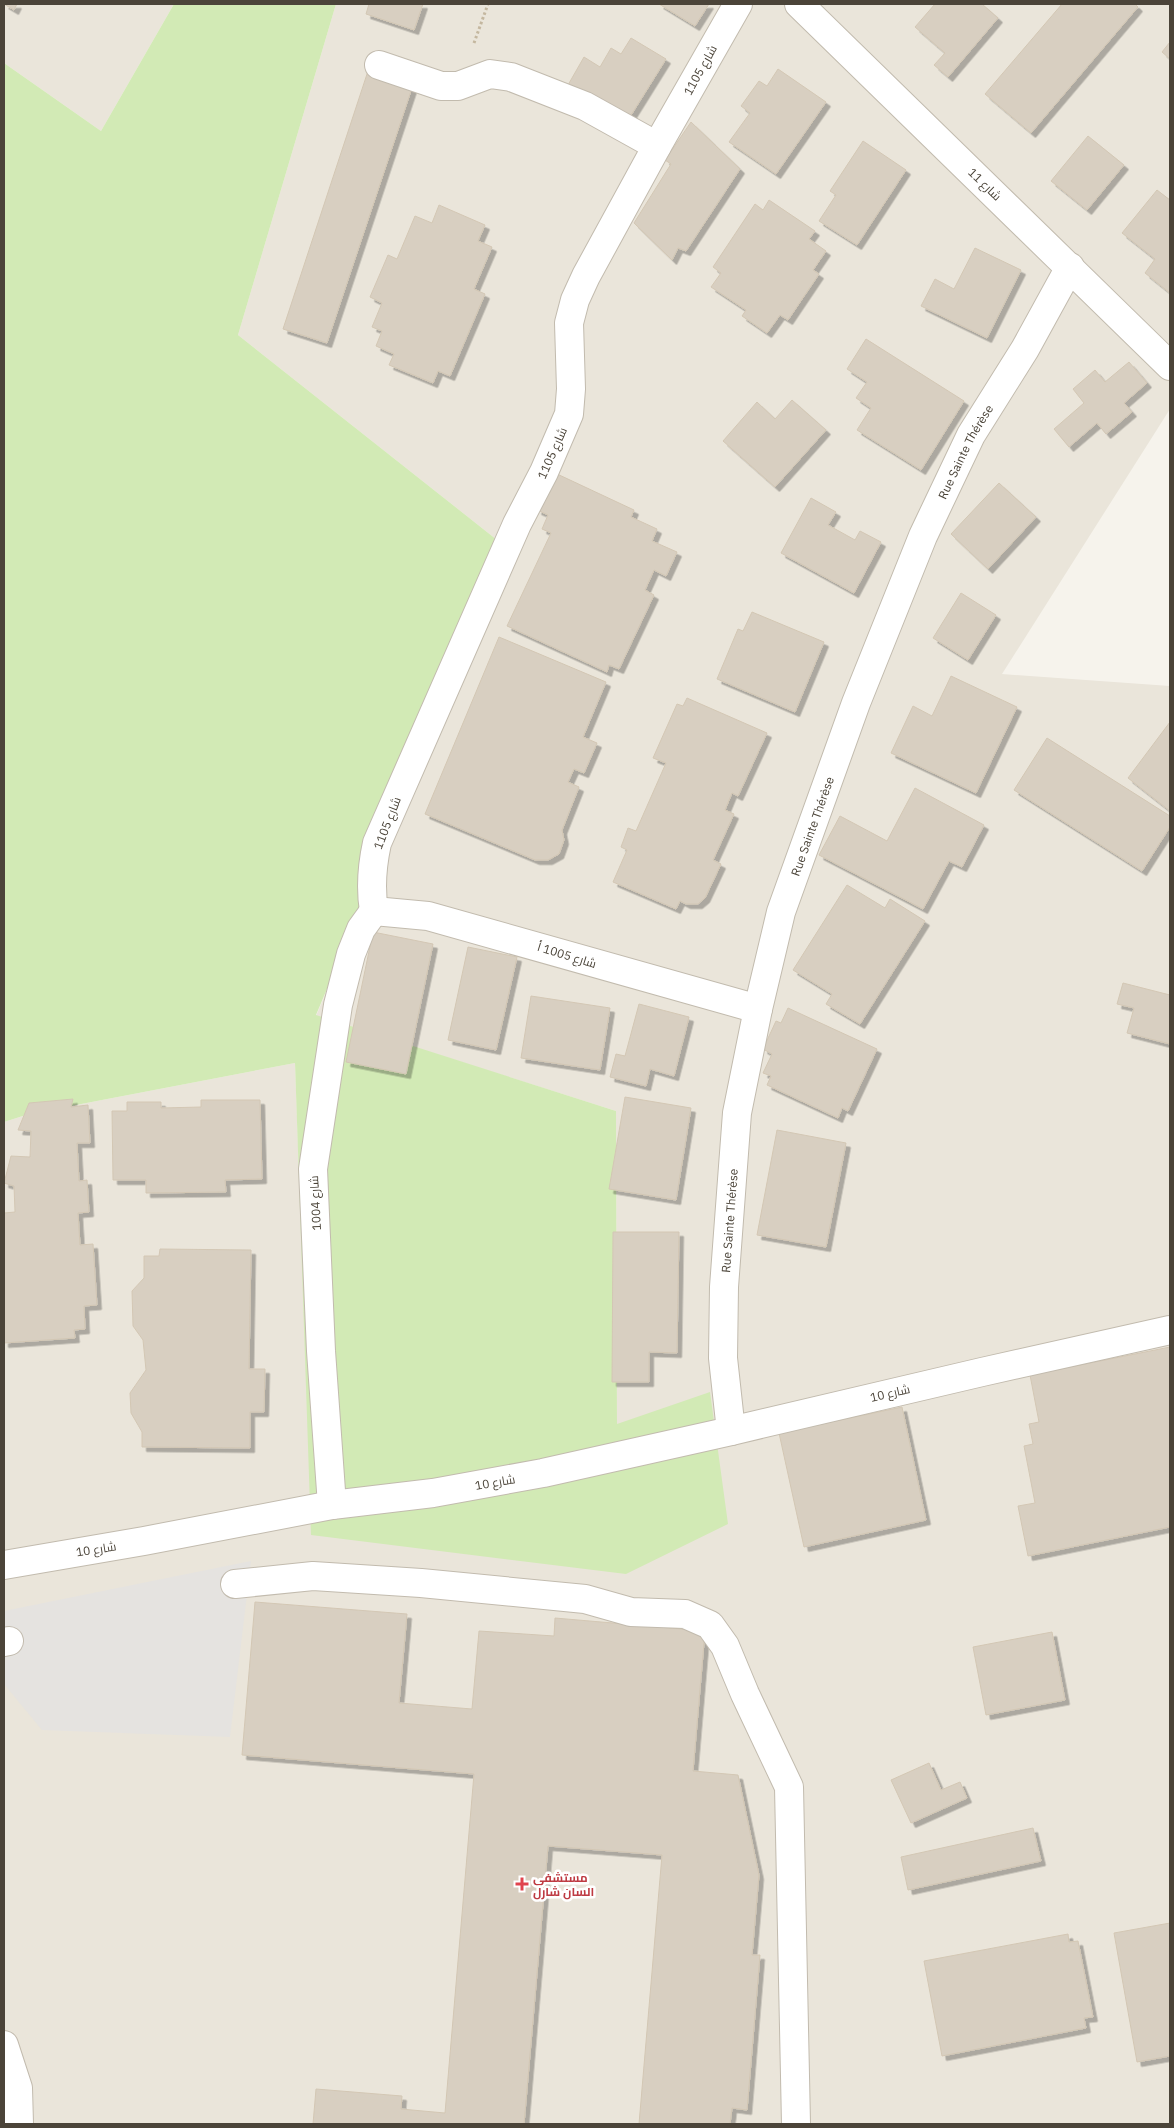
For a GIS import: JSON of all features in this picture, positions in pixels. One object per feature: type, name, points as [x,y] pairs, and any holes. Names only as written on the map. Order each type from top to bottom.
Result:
[{"type":"street","name":"شارع 1105","points":[[374,911],[371,895],[372,863],[380,835],[439,706],[517,524],[544,472],[569,414],[571,389],[568,342],[569,323],[575,300],[586,276],[657,146],[738,4]]},
{"type":"street","name":"شارع 11","points":[[799,4],[1170,366]]},
{"type":"street","points":[[379,65],[441,86],[458,86],[490,74],[511,77],[585,106],[657,146]]},
{"type":"street","name":"Rue Sainte Thérèse","points":[[731,1431],[723,1358],[724,1287],[737,1113],[758,1010],[781,912],[856,703],[923,536],[971,435],[1025,349],[1070,267]]},
{"type":"street","name":"شارع 1005 أ","points":[[374,911],[428,916],[758,1010]]},
{"type":"street","name":"شارع 1004","points":[[332,1505],[321,1351],[313,1169],[338,1006],[351,954],[361,929],[374,911]]},
{"type":"street","name":"شارع 10","points":[[4,1565],[144,1541],[332,1505],[433,1492],[543,1473],[1170,1330]]},
{"type":"street","points":[[235,1584],[313,1576],[421,1583],[586,1599],[631,1612],[685,1614],[710,1625],[725,1646],[749,1703],[789,1787],[796,2124]]},
{"type":"street","points":[[4,2045],[18,2088],[19,2124]]},
{"type":"shaded area","points":[[4,4],[174,4],[101,131],[4,63]]},
{"type":"shaded area","points":[[336,4],[1170,4],[1170,409],[1002,674],[1170,686],[1170,2124],[4,2124],[4,1122],[29,1114],[295,1063],[312,1535],[617,1424],[616,1111],[316,1016],[511,551],[238,335]]},
{"type":"shaded area","points":[[251,1561],[230,1737],[42,1730],[4,1684],[4,1611]]},
{"type":"green space","points":[[174,4],[336,4],[238,335],[511,551],[316,1015],[616,1111],[617,1424],[710,1392],[728,1524],[626,1574],[311,1535],[295,1063],[29,1114],[4,1122],[4,63],[101,131]]},
{"type":"building","points":[[4,4],[17,4],[14,10]]},
{"type":"building","points":[[369,4],[423,4],[414,30],[366,14]]},
{"type":"building","points":[[659,4],[709,4],[695,26]]},
{"type":"building","points":[[935,4],[982,4],[998,18],[948,77],[934,65],[945,53],[915,27]]},
{"type":"building","points":[[1062,4],[1135,4],[1138,7],[1031,133],[985,94]]},
{"type":"building","points":[[631,38],[666,59],[628,120],[568,85],[584,57],[600,67],[611,48],[621,54]]},
{"type":"building","points":[[1170,42],[1170,59],[1162,52]]},
{"type":"building","points":[[369,68],[414,82],[327,343],[283,329]]},
{"type":"building","points":[[778,69],[826,102],[776,174],[729,142],[750,113],[741,106],[759,81],[767,86]]},
{"type":"building","points":[[691,122],[740,169],[686,251],[678,248],[672,260],[634,223],[671,164],[665,160]]},
{"type":"building","points":[[1088,136],[1124,165],[1087,210],[1051,181]]},
{"type":"building","points":[[863,141],[906,170],[857,245],[819,221],[836,195],[830,191]]},
{"type":"building","points":[[1157,190],[1170,200],[1170,293],[1145,273],[1155,259],[1122,233]]},
{"type":"building","points":[[769,200],[815,231],[809,239],[826,251],[813,270],[819,274],[788,320],[780,315],[767,333],[742,316],[746,310],[711,287],[721,273],[713,267],[755,204],[763,210]]},
{"type":"building","points":[[439,205],[485,225],[478,241],[492,247],[474,289],[485,294],[450,376],[438,371],[433,383],[389,365],[394,354],[376,346],[382,331],[372,327],[382,303],[370,297],[388,255],[397,259],[415,216],[432,223]]},
{"type":"building","points":[[975,248],[1021,270],[987,338],[921,306],[935,279],[954,289]]},
{"type":"building","points":[[866,339],[964,401],[921,470],[857,430],[871,408],[856,398],[867,382],[847,369]]},
{"type":"building","points":[[1129,362],[1147,383],[1124,403],[1132,412],[1106,434],[1097,423],[1069,447],[1054,429],[1084,403],[1073,389],[1095,370],[1105,382]]},
{"type":"building","points":[[792,400],[826,430],[775,487],[723,441],[757,402],[775,419]]},
{"type":"building","points":[[555,473],[634,510],[631,517],[657,529],[652,541],[677,552],[666,576],[654,570],[645,590],[654,595],[619,669],[609,665],[607,672],[507,626],[551,533],[542,529],[548,515],[537,510]]},
{"type":"building","points":[[999,483],[1036,517],[988,569],[951,534]]},
{"type":"building","points":[[811,498],[836,512],[828,525],[855,540],[860,531],[881,542],[854,593],[781,553]]},
{"type":"building","points":[[961,593],[996,615],[968,660],[933,638]]},
{"type":"building","points":[[752,612],[824,642],[795,712],[717,679],[738,629],[743,631]]},
{"type":"building","points":[[499,637],[606,682],[583,737],[597,743],[584,773],[574,769],[568,782],[579,787],[562,830],[564,840],[559,854],[548,860],[535,860],[425,814]]},
{"type":"building","points":[[951,676],[1017,707],[976,793],[891,753],[913,706],[932,716]]},
{"type":"building","points":[[687,698],[767,733],[738,796],[732,793],[725,810],[734,814],[713,860],[721,864],[705,898],[698,904],[686,904],[680,901],[676,909],[613,882],[627,850],[621,847],[628,828],[636,831],[666,763],[653,758],[677,704],[683,706]]},
{"type":"building","points":[[1170,722],[1170,811],[1128,778]]},
{"type":"building","points":[[1047,738],[1170,816],[1170,827],[1142,871],[1014,790]]},
{"type":"building","points":[[915,788],[984,825],[962,867],[949,861],[923,909],[819,855],[840,816],[887,841]]},
{"type":"building","points":[[847,885],[885,908],[890,899],[925,921],[860,1024],[826,1004],[832,994],[793,970]]},
{"type":"building","points":[[373,932],[433,944],[406,1074],[346,1062]]},
{"type":"building","points":[[468,947],[517,957],[496,1050],[448,1040]]},
{"type":"building","points":[[1123,983],[1170,995],[1170,1044],[1127,1033],[1134,1008],[1117,1004]]},
{"type":"building","points":[[531,996],[610,1008],[600,1070],[521,1058]]},
{"type":"building","points":[[639,1004],[689,1017],[674,1076],[650,1069],[646,1086],[610,1077],[616,1054],[625,1056]]},
{"type":"building","points":[[788,1008],[877,1049],[848,1111],[842,1108],[838,1118],[767,1085],[771,1076],[763,1073],[772,1054],[763,1049],[776,1021],[781,1023]]},
{"type":"building","points":[[625,1097],[691,1108],[676,1200],[609,1189]]},
{"type":"building","points":[[73,1099],[71,1107],[88,1105],[90,1143],[77,1143],[79,1181],[87,1180],[89,1212],[78,1213],[80,1245],[93,1244],[97,1305],[84,1306],[85,1329],[74,1330],[75,1338],[4,1343],[4,1213],[15,1212],[14,1186],[4,1183],[11,1156],[30,1157],[31,1131],[18,1130],[29,1103]]},
{"type":"building","points":[[201,1100],[260,1100],[262,1179],[225,1180],[226,1192],[146,1193],[146,1180],[113,1180],[112,1111],[127,1111],[127,1102],[161,1102],[161,1108],[201,1107]]},
{"type":"building","points":[[777,1130],[846,1143],[826,1247],[757,1235]]},
{"type":"building","points":[[613,1232],[679,1232],[677,1353],[649,1352],[649,1382],[612,1382]]},
{"type":"building","points":[[160,1249],[251,1250],[249,1369],[265,1369],[264,1412],[250,1412],[250,1448],[142,1447],[142,1432],[131,1413],[130,1393],[146,1370],[143,1340],[133,1326],[132,1291],[144,1278],[144,1256],[159,1256]]},
{"type":"building","points":[[1170,1347],[1170,1527],[1028,1556],[1018,1506],[1035,1503],[1024,1446],[1033,1444],[1029,1424],[1039,1422],[1030,1375]]},
{"type":"building","points":[[902,1407],[926,1520],[804,1547],[779,1433]]},
{"type":"building","points":[[255,1602],[407,1614],[399,1703],[472,1709],[479,1631],[554,1636],[555,1618],[705,1631],[693,1771],[738,1775],[759,1875],[752,1955],[760,1955],[747,2110],[732,2108],[730,2124],[639,2124],[662,1855],[548,1846],[524,2124],[313,2124],[316,2089],[402,2096],[401,2109],[445,2113],[474,1774],[242,1755]]},
{"type":"building","points":[[1052,1632],[1065,1700],[986,1715],[973,1647]]},
{"type":"building","points":[[929,1763],[941,1790],[960,1782],[967,1798],[911,1823],[891,1780]]},
{"type":"building","points":[[1033,1828],[1041,1861],[908,1890],[901,1857]]},
{"type":"building","points":[[1170,1923],[1170,2056],[1137,2062],[1114,1933]]},
{"type":"building","points":[[1068,1934],[1069,1942],[1078,1941],[1093,2017],[1084,2018],[1086,2028],[942,2056],[924,1961]]},
{"type":"place","name":"مستشفى السان شارل","points":[[522,1884]]}]
